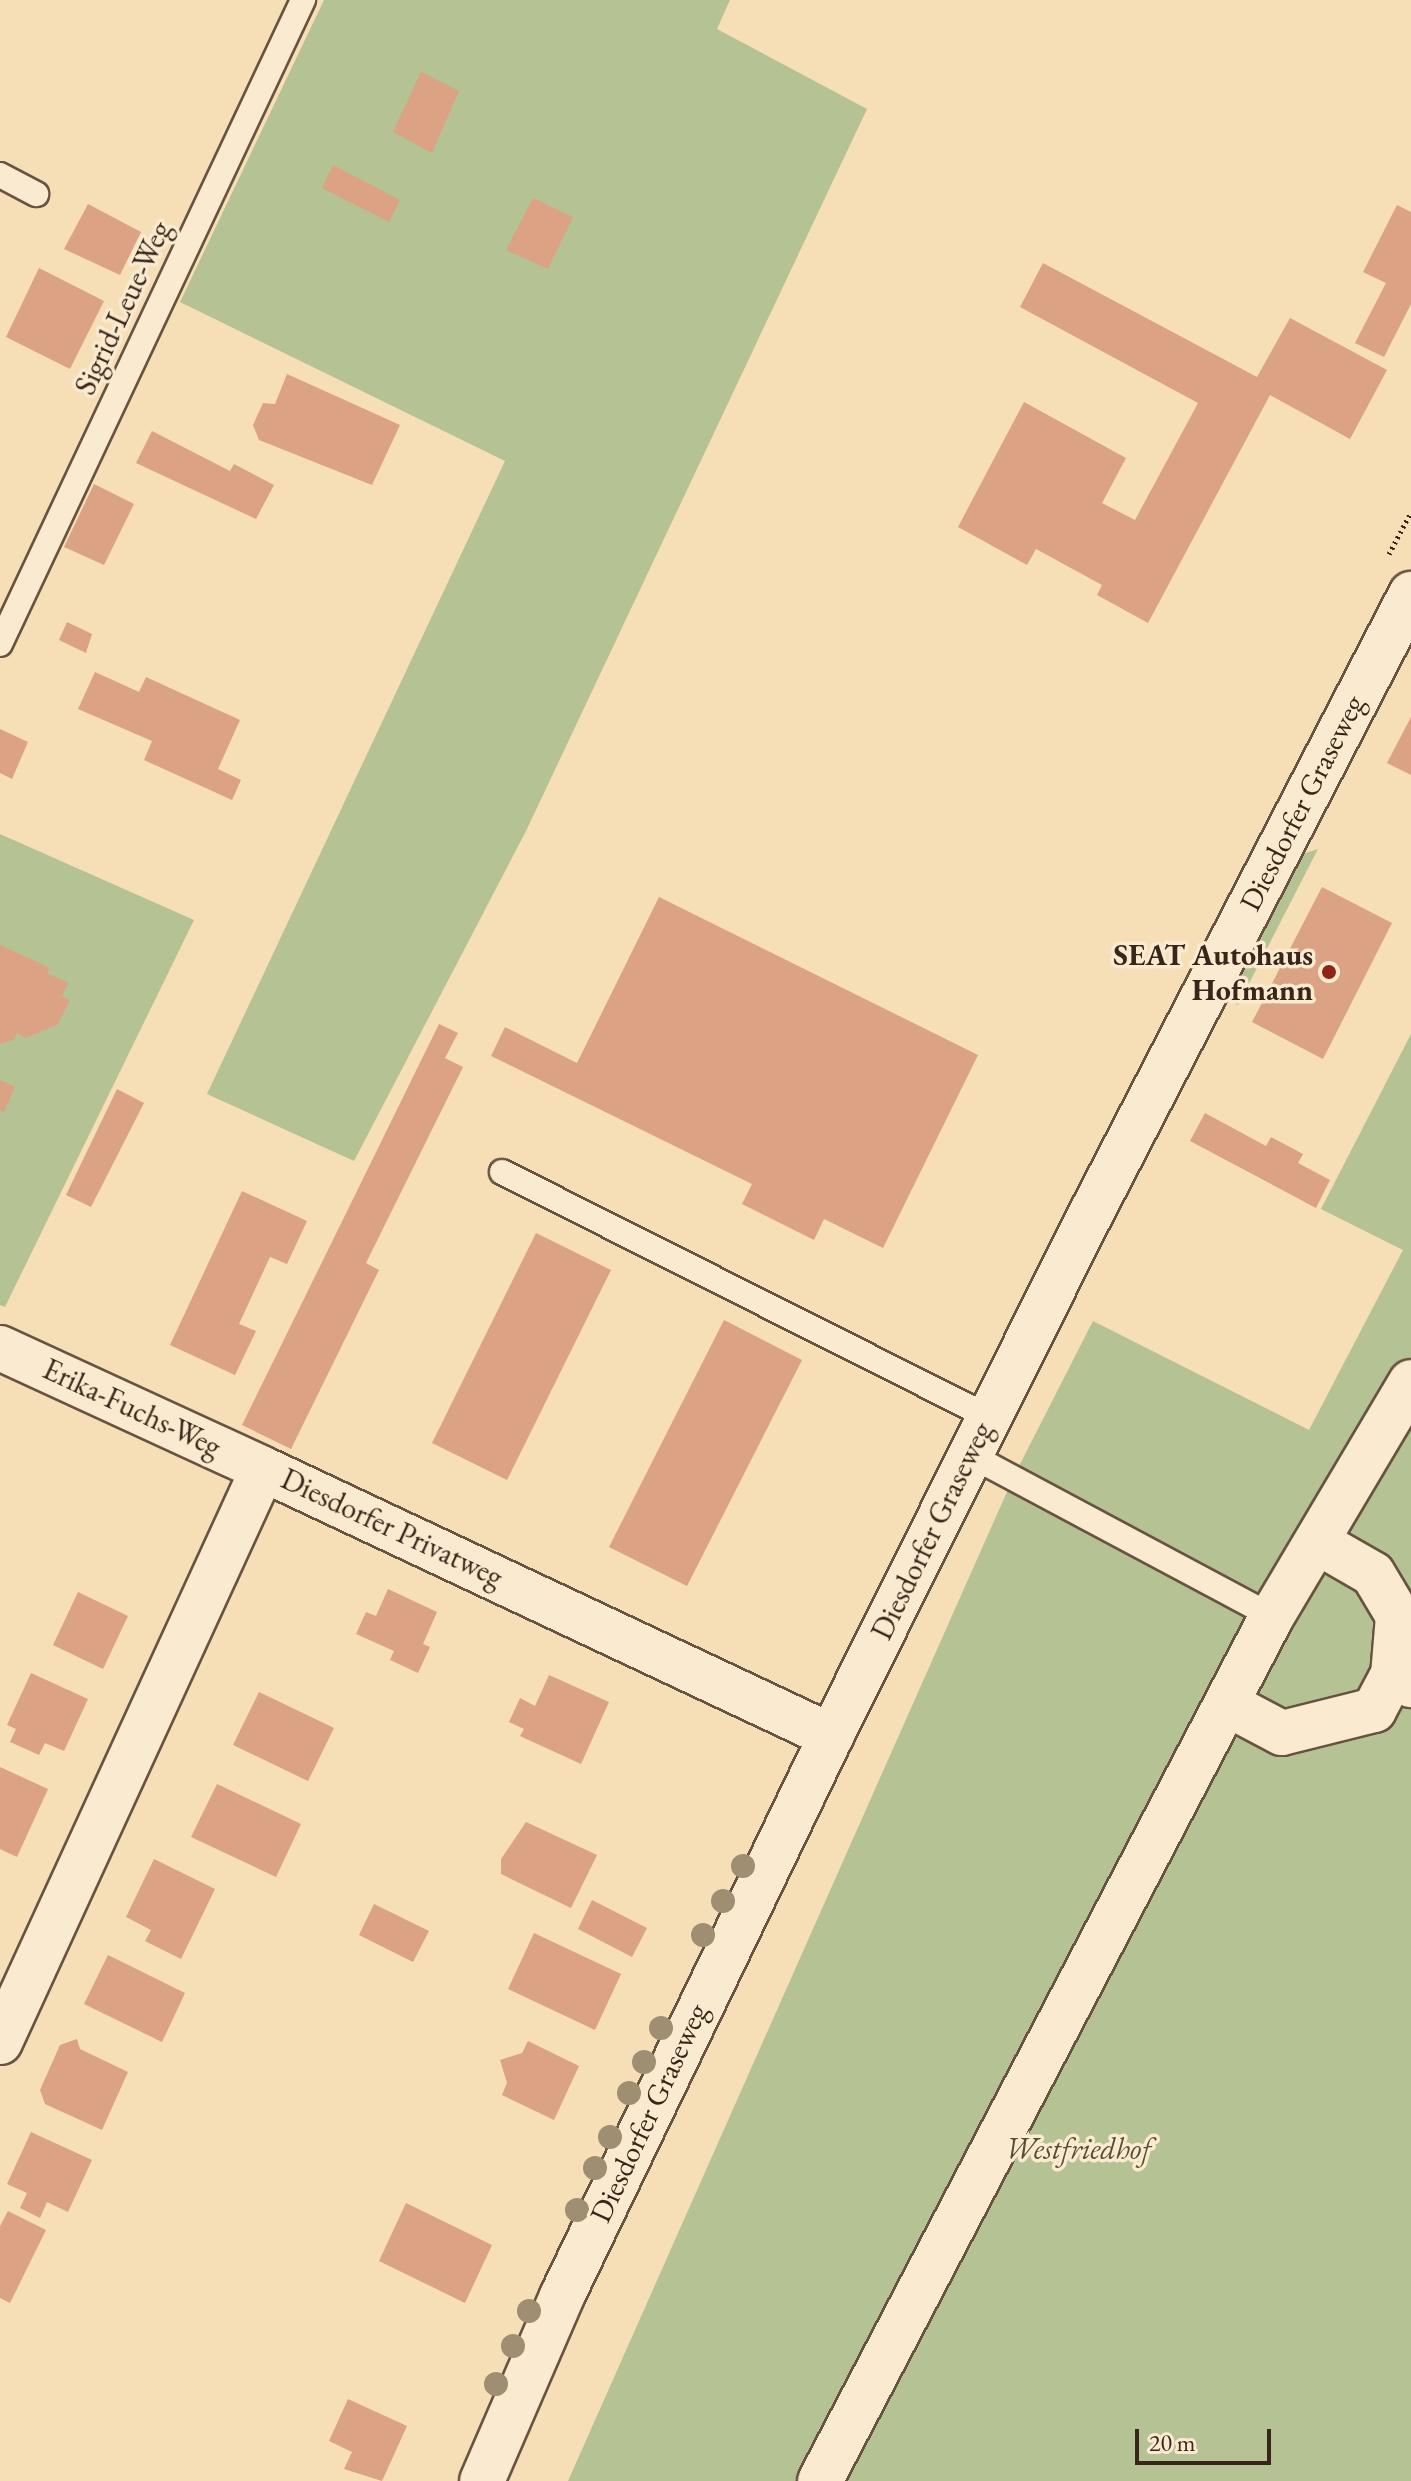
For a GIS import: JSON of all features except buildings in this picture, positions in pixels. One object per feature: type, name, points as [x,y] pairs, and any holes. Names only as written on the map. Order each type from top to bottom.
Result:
[{"type":"street","name":"Diesdorfer Graseweg","points":[[482,2481],[562,2296],[831,1736],[980,1436],[1411,594]]},
{"type":"street","name":"Erika-Fuchs-Weg","points":[[0,1348],[263,1469]]},
{"type":"street","points":[[820,2481],[1272,1616],[1319,1543],[1411,1382]]},
{"type":"street","name":"Diesdorfer Privatweg","points":[[0,2042],[263,1469],[831,1736]]},
{"type":"street","points":[[1227,1704],[1282,1733],[1374,1710],[1402,1680],[1398,1616],[1373,1574],[1319,1543]]},
{"type":"lane","name":"Sigrid-Leue-Weg","points":[[0,644],[303,0]]},
{"type":"lane","points":[[0,175],[36,194]]},
{"type":"lane","points":[[502,1172],[980,1436],[1272,1616]]},
{"type":"green space","points":[[324,0],[730,0],[717,29],[867,109],[526,831],[354,1161],[207,1094],[505,461],[180,302]]},
{"type":"green space","points":[[0,834],[194,920],[5,1307],[0,1305]]},
{"type":"green space","points":[[1318,849],[1238,1005],[1229,1000],[1303,854]]},
{"type":"green space","name":"Westfriedhof","points":[[1411,1034],[1411,2481],[568,2481],[1014,1476],[1093,1321],[1309,1430],[1403,1250],[1321,1209]]},
{"type":"place","name":"SEAT Autohaus Hofmann","points":[[1329,972]]}]
